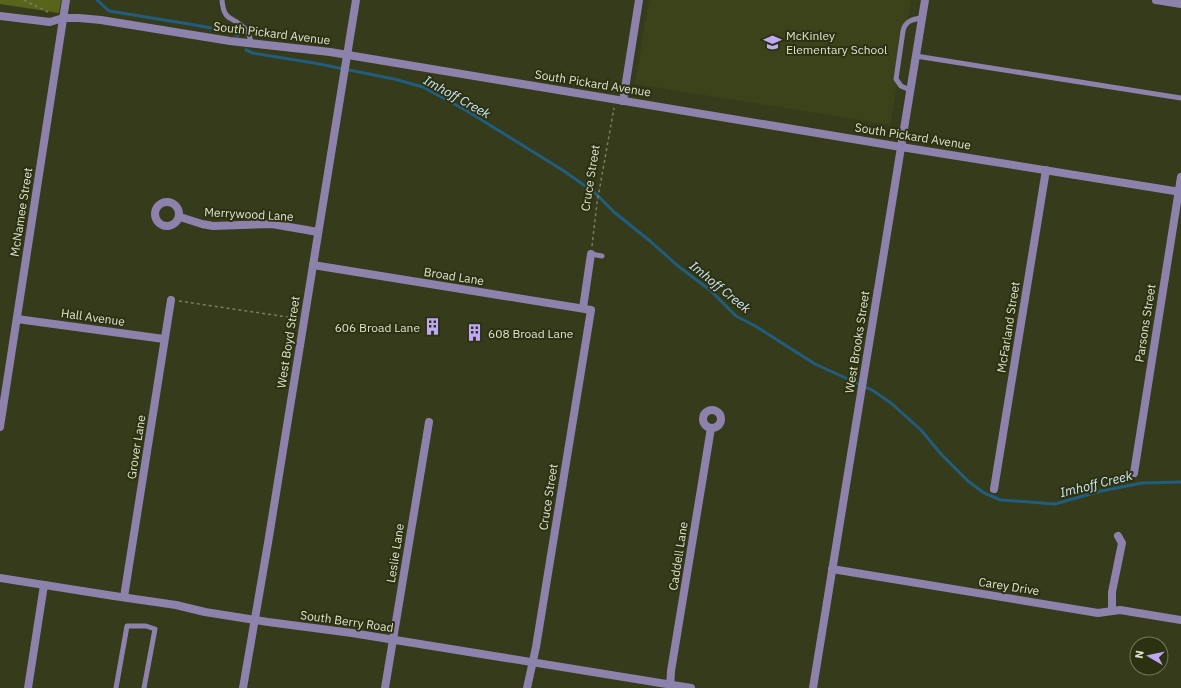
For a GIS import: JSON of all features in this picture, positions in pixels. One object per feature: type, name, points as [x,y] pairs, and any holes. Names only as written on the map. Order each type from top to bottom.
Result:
[{"type":"street","name":"McNamee Street","points":[[0,427],[66,0]]},
{"type":"street","name":"West Boyd Street","points":[[243,688],[356,0]]},
{"type":"street","points":[[619,100],[639,0]]},
{"type":"street","name":"West Brooks Street","points":[[813,688],[925,0]]},
{"type":"street","points":[[1156,0],[1181,4]]},
{"type":"street","name":"South Pickard Avenue","points":[[0,16],[50,22],[63,18],[101,20],[252,44],[330,52],[346,57],[1180,192]]},
{"type":"street","name":"McFarland Street","points":[[994,489],[1046,170]]},
{"type":"street","name":"Parsons Street","points":[[1134,473],[1180,192],[1181,177]]},
{"type":"street","name":"Merrywood Lane","points":[[180,217],[213,226],[272,224],[318,232]]},
{"type":"street","name":"Cruce Street","points":[[527,688],[533,662],[587,309],[591,254]]},
{"type":"street","name":"Broad Lane","points":[[313,266],[587,309]]},
{"type":"street","name":"Grover Lane","points":[[124,597],[171,300]]},
{"type":"street","name":"Hall Avenue","points":[[17,319],[164,339]]},
{"type":"street","name":"Leslie Lane","points":[[385,688],[428,422]]},
{"type":"street","name":"Caddell Lane","points":[[670,686],[671,671],[711,428]]},
{"type":"street","points":[[1112,610],[1112,592],[1122,543],[1118,536]]},
{"type":"street","name":"Carey Drive","points":[[832,569],[1098,613],[1112,610],[1128,610],[1181,620]]},
{"type":"street","name":"South Berry Road","points":[[0,578],[176,605],[205,612],[254,620],[393,640],[533,662],[670,686],[691,688]]},
{"type":"street","points":[[28,688],[44,585]]},
{"type":"lane","points":[[222,0],[224,13],[227,17],[240,24],[246,30],[252,44]]},
{"type":"lane","points":[[910,90],[901,86],[896,79],[903,31],[904,26],[908,22],[922,18]]},
{"type":"lane","points":[[916,56],[1181,98]]},
{"type":"lane","points":[[591,254],[602,256]]},
{"type":"lane","points":[[116,688],[127,626],[146,626],[155,629],[144,688]]},
{"type":"path","points":[[24,0],[50,13],[55,11]]},
{"type":"path","name":"Cruce Street","points":[[591,254],[597,203],[619,100]]},
{"type":"path","points":[[171,300],[294,318]]},
{"type":"shaded area","points":[[0,0],[61,0],[59,13],[0,4]]},
{"type":"shaded area","name":"McKinley Elementary School","points":[[649,0],[911,0],[890,125],[635,84]]},
{"type":"waterway","name":"Imhoff Creek","points":[[97,0],[109,11],[232,32],[238,36]]},
{"type":"waterway","name":"Imhoff Creek","points":[[246,50],[253,53],[314,63],[394,79],[423,87],[467,111],[564,171],[595,193],[614,212],[678,266],[710,290],[736,316],[757,327],[815,364],[872,390],[891,403],[921,430],[941,454],[968,481],[984,493],[1001,500],[1055,504],[1101,491],[1142,483],[1181,482]]},
{"type":"place","name":"McKinley Elementary School","points":[[773,42]]},
{"type":"place","name":"606 Broad Lane","points":[[433,327]]},
{"type":"place","name":"608 Broad Lane","points":[[475,333]]}]
